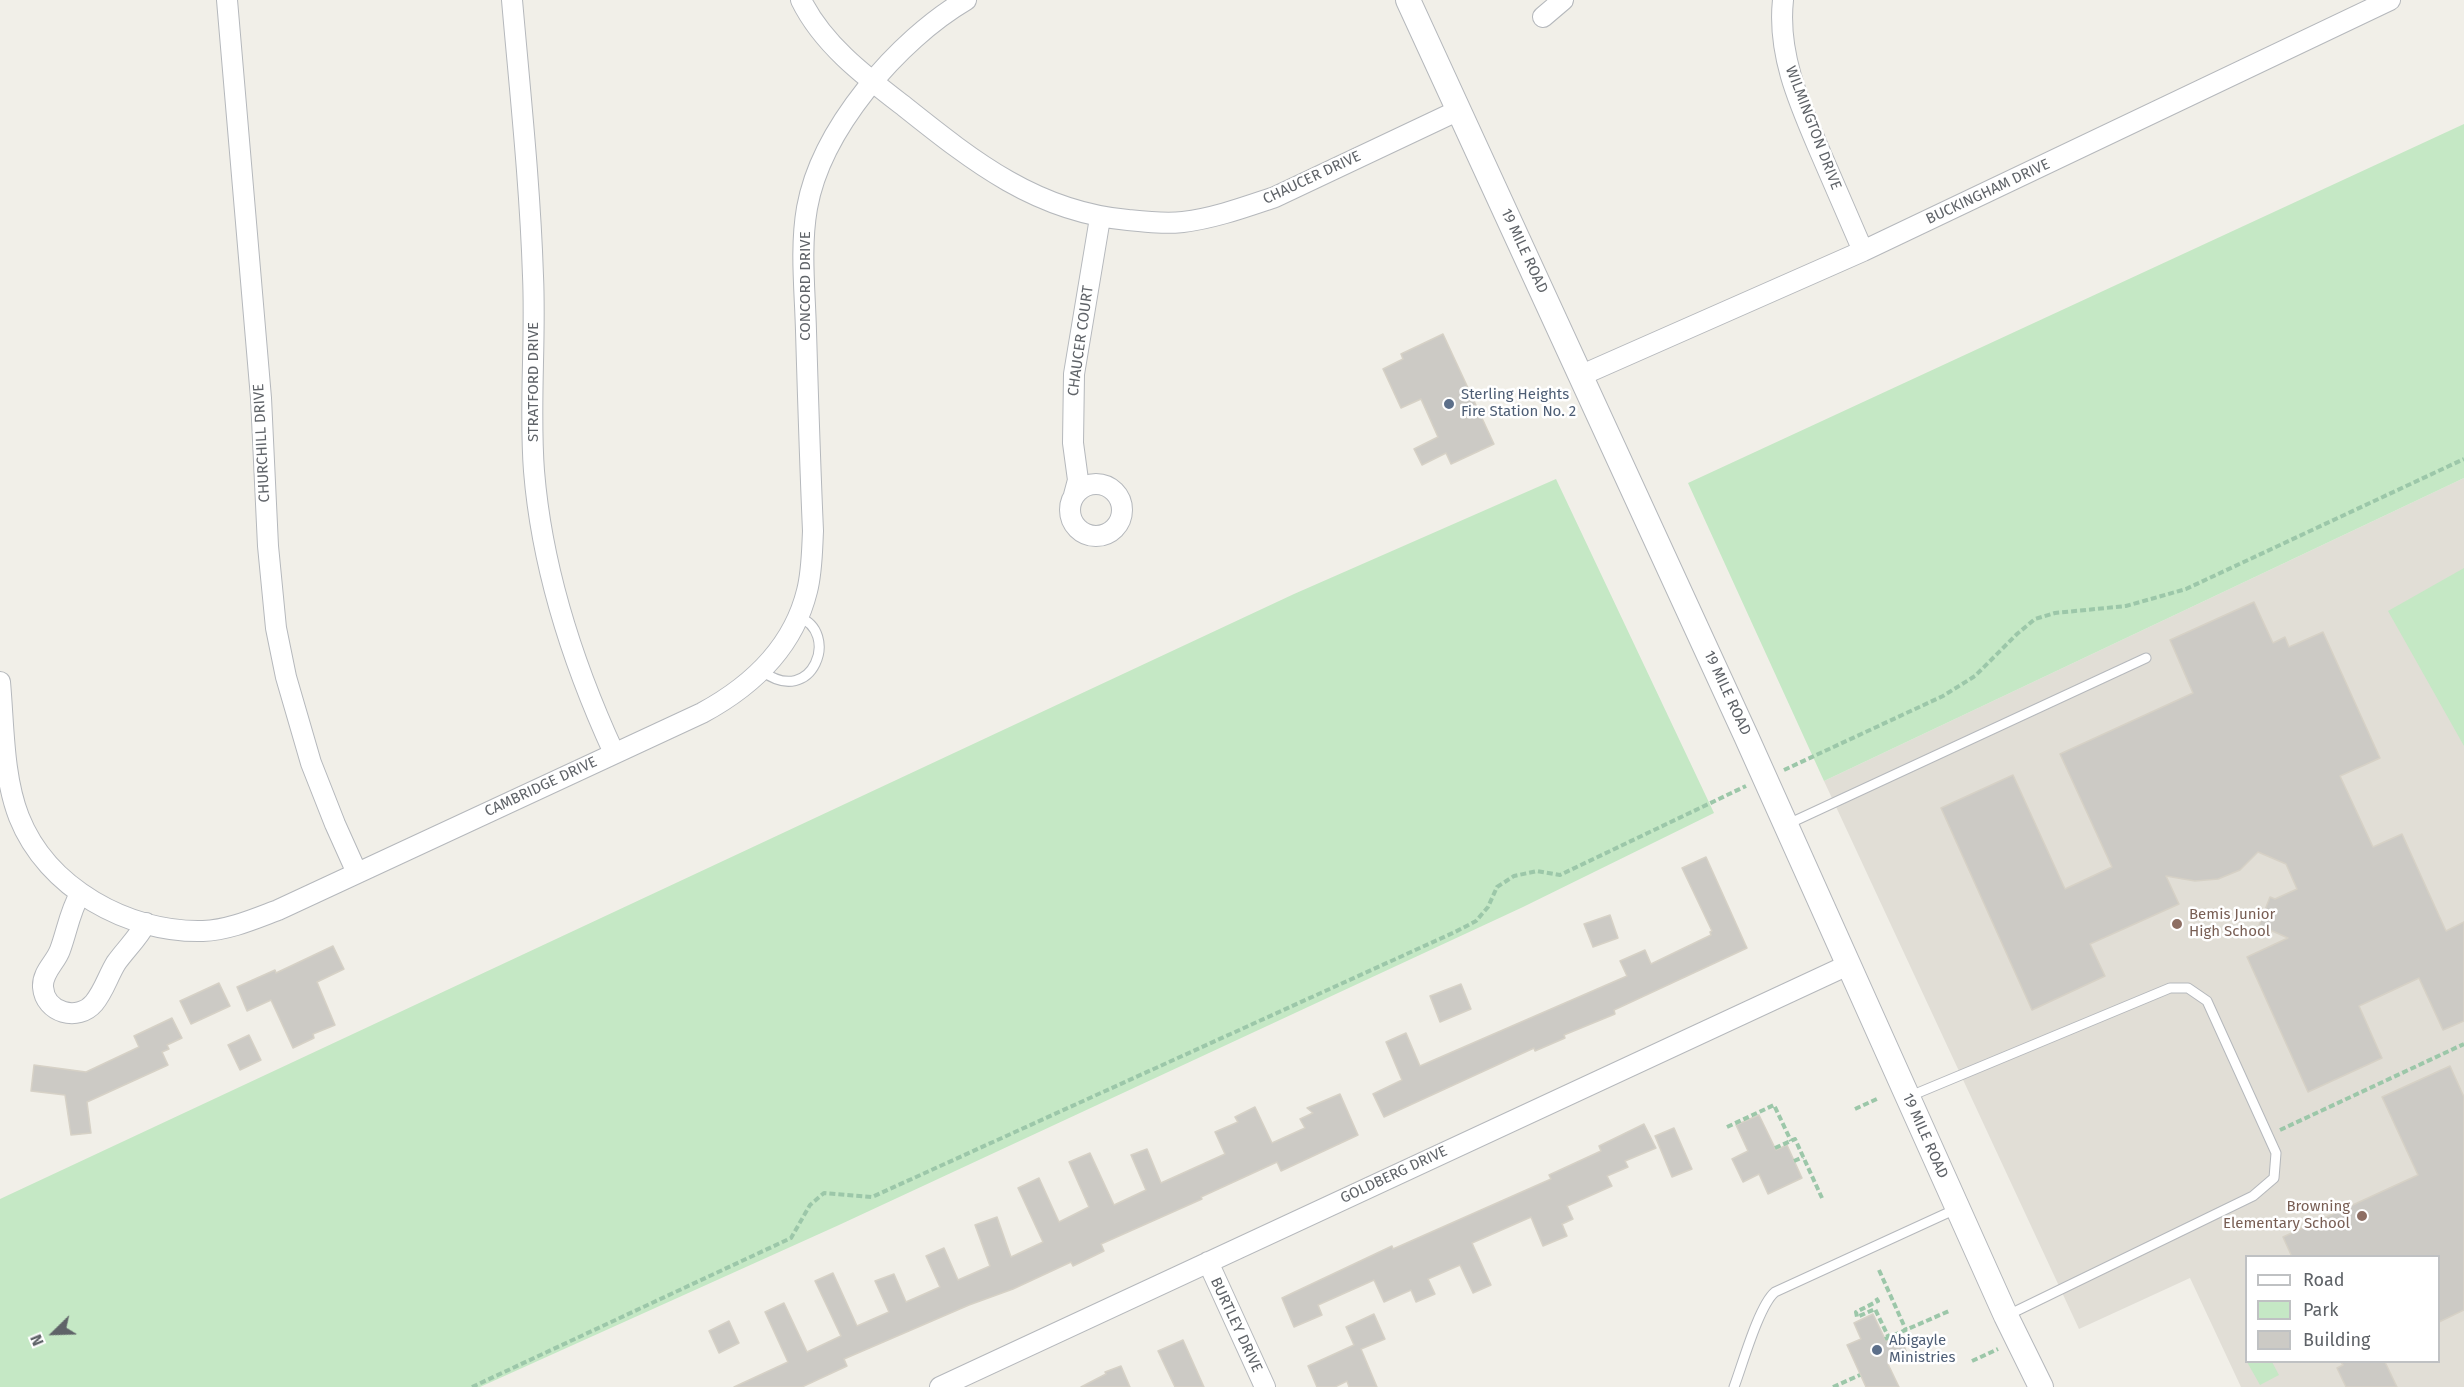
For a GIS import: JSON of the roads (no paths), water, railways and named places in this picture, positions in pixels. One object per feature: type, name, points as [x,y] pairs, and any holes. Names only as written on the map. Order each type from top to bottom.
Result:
[{"type":"street","name":"CHURCHILL DRIVE","points":[[227,0],[259,375],[267,546],[276,628],[286,677],[311,764],[334,824],[357,873]]},
{"type":"street","name":"STRATFORD DRIVE","points":[[512,0],[533,260],[534,470],[541,527],[554,590],[574,656],[594,711],[614,753]]},
{"type":"street","points":[[801,0],[807,13],[825,36],[874,82]]},
{"type":"street","name":"CONCORD DRIVE","points":[[811,475],[804,255],[807,208],[819,168],[834,135],[874,82],[911,40],[931,22],[966,0]]},
{"type":"street","name":"19 MILE ROAD","points":[[1408,0],[1582,375],[2006,1316],[2042,1387]]},
{"type":"street","points":[[1542,17],[1563,0]]},
{"type":"street","name":"WILMINGTON DRIVE","points":[[1783,0],[1781,16],[1788,69],[1807,121],[1863,251]]},
{"type":"street","name":"BUCKINGHAM DRIVE","points":[[1582,375],[1863,251],[2390,0]]},
{"type":"street","name":"CHAUCER DRIVE","points":[[874,82],[951,143],[1001,178],[1045,200],[1100,218],[1172,222],[1201,219],[1245,208],[1275,197],[1460,110]]},
{"type":"street","name":"CHAUCER COURT","points":[[1078,465],[1089,477],[1112,489],[1121,504],[1119,521],[1106,533],[1090,535],[1076,526],[1070,511],[1078,480],[1078,465],[1073,443],[1074,374],[1100,218]]},
{"type":"street","name":"CAMBRIDGE DRIVE","points":[[0,682],[9,774],[19,817],[35,847],[58,875],[80,894],[114,912],[146,923],[176,930],[204,931],[239,925],[278,910],[614,753],[726,700],[746,686],[776,654],[798,617],[807,591],[813,531],[811,475]]},
{"type":"street","points":[[1074,495],[1086,485],[1104,485]]},
{"type":"street","points":[[80,894],[74,904],[59,954],[47,970],[43,986],[48,1000],[62,1013],[76,1015],[93,1004],[115,965],[140,935],[146,923]]},
{"type":"street","name":"GOLDBERG DRIVE","points":[[948,1385],[1848,965]]},
{"type":"street","name":"BURTLEY DRIVE","points":[[1208,1262],[1265,1387]]},
{"type":"lane","points":[[762,671],[787,682],[810,674],[820,654],[815,631],[809,623],[798,617]]},
{"type":"lane","points":[[1786,825],[2146,658]]},
{"type":"lane","points":[[1908,1098],[2170,988],[2187,987],[2207,1001],[2268,1135],[2276,1153],[2274,1178],[2253,1196],[2006,1316]]},
{"type":"lane","points":[[1734,1387],[1762,1312],[1770,1297],[1775,1293],[1958,1208]]},
{"type":"place","name":"Sterling Heights Fire Station No. 2","points":[[1449,404]]},
{"type":"place","name":"Bemis Junior High School","points":[[2177,924]]},
{"type":"place","name":"Browning Elementary School","points":[[2362,1216]]},
{"type":"place","name":"Abigayle Ministries","points":[[1877,1350]]}]
